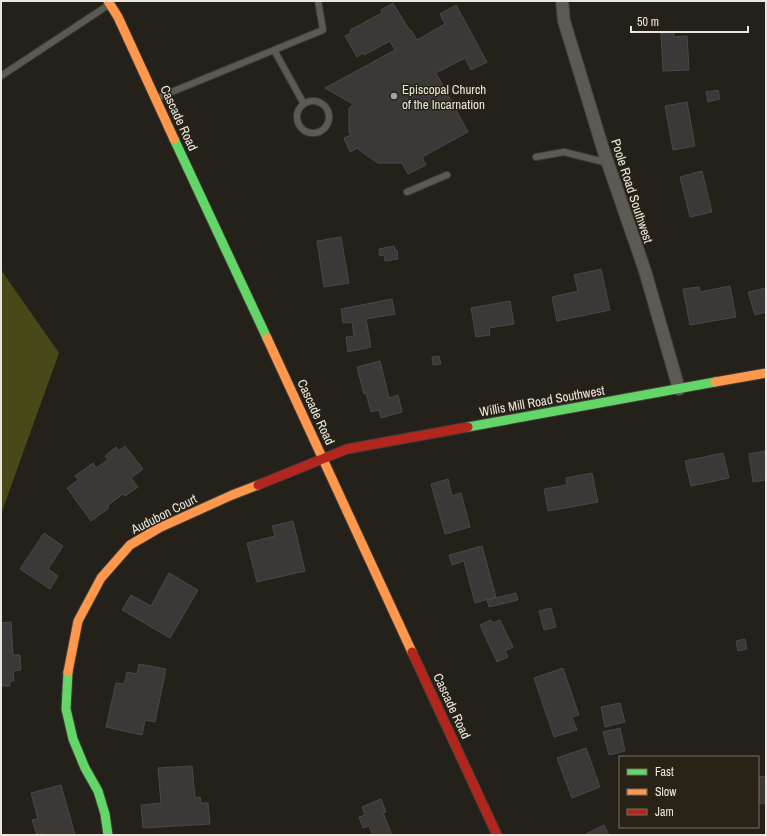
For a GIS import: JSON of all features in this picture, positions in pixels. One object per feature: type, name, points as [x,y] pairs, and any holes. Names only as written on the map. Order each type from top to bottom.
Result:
[{"type":"street","name":"Poole Road Southwest","points":[[562,1],[564,21],[608,163],[645,271],[679,389]]},
{"type":"street","name":"Cascade Road","points":[[109,3],[118,17],[156,98],[497,835]]},
{"type":"street","name":"Willis Mill Road Southwest","points":[[323,459],[347,449],[766,373]]},
{"type":"street","name":"Audubon Court","points":[[108,835],[104,808],[98,790],[85,768],[73,739],[66,709],[68,668],[78,621],[101,578],[130,545],[159,528],[232,495],[323,459]]},
{"type":"lane","points":[[156,98],[322,30],[318,1]]},
{"type":"lane","points":[[1,76],[109,3]]},
{"type":"lane","points":[[274,50],[304,104]]},
{"type":"lane","points":[[315,101],[326,107],[329,113],[329,119],[323,130],[311,133],[301,127],[298,121],[298,115],[299,109],[304,104],[315,101]]},
{"type":"lane","points":[[536,157],[564,152],[608,163]]},
{"type":"lane","points":[[407,192],[447,174]]},
{"type":"shaded area","points":[[1,270],[59,353],[1,514]]},
{"type":"building","name":"Episcopal Church of the Incarnation","points":[[393,3],[417,40],[445,24],[440,14],[456,5],[487,62],[471,70],[465,58],[436,73],[468,132],[422,157],[426,165],[408,174],[402,163],[378,163],[358,148],[350,152],[344,138],[351,135],[349,132],[349,108],[353,104],[325,88],[395,50],[390,41],[364,55],[363,53],[357,57],[345,36],[351,33],[350,30],[382,13],[381,10]]},
{"type":"building","points":[[674,32],[674,37],[687,36],[689,70],[663,71],[661,33]]},
{"type":"building","points":[[718,90],[720,99],[708,102],[706,92]]},
{"type":"building","points":[[687,102],[695,146],[673,150],[665,106]]},
{"type":"building","points":[[702,171],[712,212],[690,217],[680,177]]},
{"type":"building","points":[[341,237],[349,283],[324,287],[317,241]]},
{"type":"building","points":[[394,246],[395,250],[397,250],[398,259],[385,261],[384,255],[380,256],[379,249]]},
{"type":"building","points":[[601,269],[610,310],[557,321],[552,297],[578,291],[574,275]]},
{"type":"building","points":[[730,286],[736,317],[690,325],[683,289],[699,287],[700,292]]},
{"type":"building","points":[[766,288],[766,312],[755,315],[748,292]]},
{"type":"building","points":[[392,299],[395,314],[366,319],[371,347],[348,352],[346,337],[354,336],[352,322],[343,323],[341,309]]},
{"type":"building","points":[[510,301],[514,324],[489,328],[490,335],[476,337],[471,308]]},
{"type":"building","points":[[439,356],[441,364],[433,365],[432,357]]},
{"type":"building","points":[[380,361],[389,398],[398,395],[402,412],[381,418],[379,410],[371,412],[366,393],[364,394],[357,367]]},
{"type":"building","points":[[125,446],[143,469],[131,478],[138,487],[125,496],[123,494],[107,506],[109,508],[91,521],[67,488],[78,480],[75,476],[93,463],[96,468],[108,460],[105,456],[116,447],[119,451]]},
{"type":"building","points":[[766,451],[766,480],[753,482],[749,454]]},
{"type":"building","points":[[723,453],[729,478],[691,486],[685,461]]},
{"type":"building","points":[[592,473],[598,502],[548,511],[544,489],[567,485],[566,478]]},
{"type":"building","points":[[448,479],[452,496],[461,493],[470,527],[445,534],[431,484]]},
{"type":"building","points":[[293,521],[305,571],[257,582],[247,543],[275,536],[272,526]]},
{"type":"building","points":[[44,533],[63,546],[48,569],[58,576],[50,589],[20,569]]},
{"type":"building","points":[[482,546],[496,597],[475,603],[464,561],[452,565],[449,555]]},
{"type":"building","points":[[169,573],[198,590],[170,638],[122,610],[131,595],[151,606]]},
{"type":"building","points":[[516,593],[518,600],[489,607],[487,600]]},
{"type":"building","points":[[551,608],[556,627],[544,630],[539,611]]},
{"type":"building","points":[[491,620],[493,623],[500,620],[513,647],[505,651],[508,657],[497,662],[480,625]]},
{"type":"building","points":[[11,622],[13,655],[20,655],[21,670],[13,671],[14,681],[10,681],[10,686],[1,686],[1,623]]},
{"type":"building","points":[[745,639],[747,649],[738,651],[736,641]]},
{"type":"building","points":[[139,664],[166,669],[155,722],[145,720],[142,735],[106,727],[116,683],[124,684],[127,672],[137,674]]},
{"type":"building","points":[[563,668],[579,715],[572,717],[577,730],[554,737],[534,678]]},
{"type":"building","points":[[620,703],[625,722],[605,727],[601,707]]},
{"type":"building","points":[[620,728],[625,751],[609,755],[603,732]]},
{"type":"building","points":[[586,748],[600,787],[572,798],[557,758]]},
{"type":"building","points":[[192,766],[195,798],[200,797],[201,803],[208,803],[210,824],[143,828],[141,805],[161,803],[158,768]]},
{"type":"building","points":[[766,776],[766,803],[759,804],[759,777]]},
{"type":"building","points":[[61,785],[75,835],[44,835],[43,833],[37,835],[32,820],[38,819],[31,793]]},
{"type":"building","points":[[381,799],[386,812],[383,813],[392,835],[373,835],[369,826],[363,828],[359,817],[365,815],[362,807]]},
{"type":"building","points":[[604,825],[609,835],[586,835],[586,834]]},
{"type":"traffic: fast","points":[[174,139],[267,338]]},
{"type":"traffic: fast","points":[[468,427],[715,382]]},
{"type":"traffic: fast","points":[[68,672],[66,709],[73,739],[85,768],[98,791],[105,814],[108,835]]},
{"type":"traffic: slow","points":[[108,1],[118,17],[174,139]]},
{"type":"traffic: slow","points":[[267,338],[412,652]]},
{"type":"traffic: slow","points":[[715,382],[766,373]]},
{"type":"traffic: slow","points":[[68,672],[78,621],[101,578],[130,545],[159,528],[258,485]]},
{"type":"traffic: jam","points":[[258,485],[347,449],[468,427]]},
{"type":"traffic: jam","points":[[412,652],[497,835]]},
{"type":"place","name":"Episcopal Church of the Incarnation","points":[[394,96]]}]
